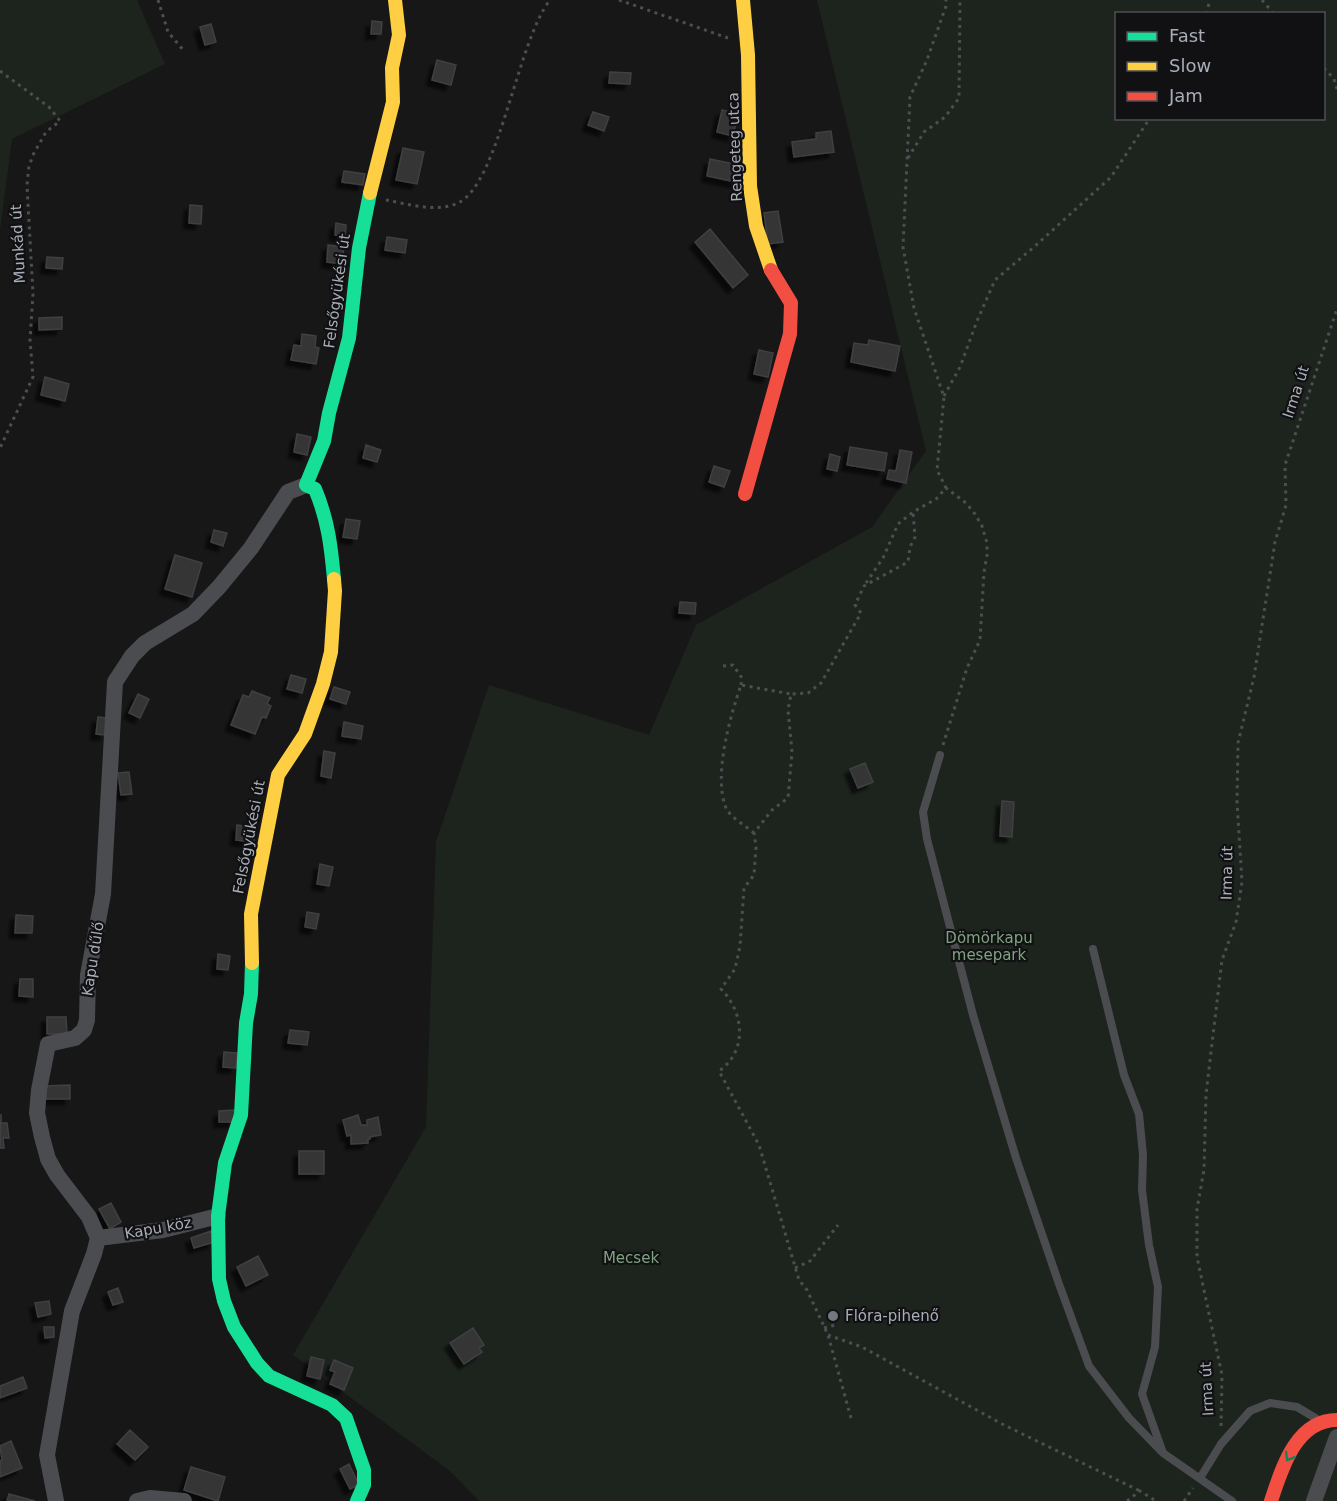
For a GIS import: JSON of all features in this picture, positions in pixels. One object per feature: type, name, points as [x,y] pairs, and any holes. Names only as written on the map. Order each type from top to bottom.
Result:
[{"type":"street","name":"Felsőgyükési út","points":[[357,1501],[364,1485],[364,1470],[346,1418],[332,1405],[269,1376],[257,1363],[234,1327],[224,1301],[219,1278],[218,1216],[225,1163],[241,1115],[246,1023],[251,994],[251,914],[266,826],[278,774],[305,734],[323,684],[331,652],[335,591],[331,543],[325,512],[315,489],[306,485],[324,441],[349,338],[359,248],[393,102],[392,68],[399,35],[395,0]]},
{"type":"street","name":"Rengeteg utca","points":[[743,0],[747,45],[750,186],[756,226],[771,273],[791,303],[790,334],[745,494]]},
{"type":"street","name":"Kapu dűlő","points":[[98,1238],[89,1217],[57,1175],[48,1159],[37,1113],[48,1044],[75,1038],[84,1030],[87,1020],[88,975],[104,894],[115,682],[132,656],[145,643],[193,614],[219,587],[250,548],[288,492],[306,485]]},
{"type":"street","name":"Kapu köz","points":[[98,1238],[163,1230],[218,1216]]},
{"type":"street","points":[[56,1501],[48,1455],[72,1311],[98,1238]]},
{"type":"street","points":[[1271,1501],[1283,1465],[1297,1443],[1320,1421],[1337,1420]]},
{"type":"street","points":[[1314,1501],[1337,1437]]},
{"type":"street","points":[[137,1501],[150,1498],[184,1501]]},
{"type":"lane","points":[[940,755],[923,812],[927,839],[973,1015],[1016,1158],[1089,1366],[1129,1418],[1163,1454],[1232,1501]]},
{"type":"lane","points":[[1093,949],[1124,1075],[1139,1114],[1143,1155],[1142,1190],[1149,1245],[1158,1287],[1155,1347],[1142,1394],[1163,1454]]},
{"type":"lane","points":[[1200,1478],[1221,1444],[1250,1411],[1270,1403],[1297,1407],[1320,1421]]},
{"type":"path","points":[[158,0],[168,32],[184,51]]},
{"type":"path","points":[[369,198],[439,207],[457,204],[467,197],[476,186],[492,155],[529,43],[540,15],[550,0]]},
{"type":"path","points":[[619,0],[747,45]]},
{"type":"path","points":[[940,755],[967,668],[980,640],[987,555],[987,543],[975,514],[966,503],[946,488],[938,470],[944,397],[914,308],[903,248],[910,97],[927,60],[946,6],[946,0]]},
{"type":"path","points":[[908,159],[924,132],[945,117],[959,98],[960,0]]},
{"type":"path","points":[[1262,0],[1272,12]]},
{"type":"path","points":[[1325,70],[1334,79],[1337,89]]},
{"type":"path","name":"Munkád út","points":[[0,71],[49,106],[60,121],[46,132],[29,166],[27,195],[33,294],[30,340],[33,377],[0,448]]},
{"type":"path","points":[[944,397],[960,367],[995,280],[1034,248],[1111,177],[1149,120]]},
{"type":"path","name":"Irma út","points":[[1221,1444],[1222,1375],[1197,1257],[1197,1209],[1204,1170],[1206,1095],[1222,960],[1236,921],[1242,882],[1237,802],[1238,743],[1254,677],[1275,542],[1286,505],[1285,465],[1337,309]]},
{"type":"path","points":[[741,685],[791,694],[808,693],[821,683],[861,613],[855,604],[883,558],[898,524],[936,499],[946,488]]},
{"type":"path","points":[[864,586],[908,562],[910,547],[915,537],[913,512]]},
{"type":"path","points":[[723,666],[733,664],[742,678],[726,737],[722,782],[727,810],[754,833],[756,847],[754,875],[744,888],[740,946],[735,969],[721,989],[728,996],[737,1015],[741,1038],[728,1065],[719,1071],[759,1145],[799,1280],[807,1290],[828,1335],[850,1418]]},
{"type":"path","points":[[754,833],[772,810],[788,798],[792,752],[788,710],[791,694]]},
{"type":"path","points":[[795,1268],[810,1261],[838,1225]]},
{"type":"path","points":[[824,1328],[835,1325],[834,1320]]},
{"type":"path","points":[[828,1335],[862,1347],[1004,1425],[1156,1501]]},
{"type":"path","points":[[1184,1501],[1200,1478]]},
{"type":"path","points":[[1127,1501],[1140,1491]]},
{"type":"green space","points":[[0,0],[137,0],[165,64],[12,139],[0,230]]},
{"type":"green space","name":"Mecsek","points":[[817,0],[1337,0],[1337,1501],[479,1501],[450,1471],[293,1355],[426,1127],[436,842],[489,685],[649,735],[696,625],[872,527],[926,451]]},
{"type":"building","points":[[372,21],[382,22],[381,34],[371,34]]},
{"type":"building","points":[[211,24],[216,42],[205,45],[200,27]]},
{"type":"building","points":[[437,60],[456,65],[451,85],[432,80]]},
{"type":"building","points":[[610,72],[631,73],[630,84],[609,83]]},
{"type":"building","points":[[722,110],[738,114],[733,136],[717,132]]},
{"type":"building","points":[[593,112],[609,117],[604,131],[588,125]]},
{"type":"building","points":[[831,131],[834,152],[794,157],[792,142],[816,139],[816,133]]},
{"type":"building","points":[[403,148],[424,152],[417,184],[396,180]]},
{"type":"building","points":[[710,159],[739,165],[736,182],[707,176]]},
{"type":"building","points":[[344,171],[365,174],[363,185],[342,182]]},
{"type":"building","points":[[190,205],[202,206],[201,224],[189,223]]},
{"type":"building","points":[[778,211],[783,242],[768,244],[764,213]]},
{"type":"building","points":[[336,223],[346,225],[345,237],[335,235]]},
{"type":"building","points":[[710,229],[748,275],[733,288],[695,242]]},
{"type":"building","points":[[387,237],[407,240],[405,253],[385,250]]},
{"type":"building","points":[[328,245],[344,247],[342,264],[327,262]]},
{"type":"building","points":[[47,257],[63,258],[62,269],[46,268]]},
{"type":"building","points":[[62,317],[62,329],[39,330],[39,318]]},
{"type":"building","points":[[302,334],[316,336],[315,347],[319,348],[316,364],[291,360],[294,345],[301,346]]},
{"type":"building","points":[[869,340],[900,346],[895,371],[851,362],[854,343],[868,345]]},
{"type":"building","points":[[759,350],[773,353],[768,377],[754,374]]},
{"type":"building","points":[[45,377],[69,384],[65,401],[41,395]]},
{"type":"building","points":[[297,434],[311,437],[307,455],[294,452]]},
{"type":"building","points":[[366,445],[381,450],[377,462],[363,458]]},
{"type":"building","points":[[850,447],[887,453],[884,471],[847,465]]},
{"type":"building","points":[[900,450],[912,452],[906,483],[887,479],[889,470],[896,471]]},
{"type":"building","points":[[830,454],[840,457],[837,471],[827,469]]},
{"type":"building","points":[[714,466],[730,471],[724,487],[709,482]]},
{"type":"building","points":[[346,519],[360,521],[357,539],[343,537]]},
{"type":"building","points":[[214,530],[227,533],[223,546],[211,542]]},
{"type":"building","points":[[175,555],[202,563],[192,597],[165,589]]},
{"type":"building","points":[[680,602],[696,603],[695,614],[679,613]]},
{"type":"building","points":[[291,675],[306,679],[302,693],[287,689]]},
{"type":"building","points":[[334,687],[350,692],[346,704],[330,699]]},
{"type":"building","points":[[252,691],[270,698],[267,704],[271,706],[266,718],[262,717],[255,734],[231,725],[243,695],[249,697]]},
{"type":"building","points":[[138,694],[149,699],[140,718],[129,713]]},
{"type":"building","points":[[98,717],[107,718],[105,735],[96,734]]},
{"type":"building","points":[[344,722],[363,726],[361,739],[342,736]]},
{"type":"building","points":[[324,751],[335,753],[331,778],[321,776]]},
{"type":"building","points":[[865,763],[873,782],[858,788],[850,769]]},
{"type":"building","points":[[129,772],[132,794],[121,795],[118,773]]},
{"type":"building","points":[[1002,801],[1014,802],[1012,837],[1000,836]]},
{"type":"building","points":[[237,825],[255,828],[254,842],[236,840]]},
{"type":"building","points":[[320,864],[333,867],[329,886],[317,884]]},
{"type":"building","points":[[307,912],[319,914],[316,929],[305,927]]},
{"type":"building","points":[[16,915],[33,916],[32,933],[15,933]]},
{"type":"building","points":[[218,954],[230,956],[228,970],[217,969]]},
{"type":"building","points":[[20,979],[33,979],[33,997],[19,996]]},
{"type":"building","points":[[47,1017],[66,1017],[67,1034],[47,1034]]},
{"type":"building","points":[[290,1030],[309,1032],[307,1045],[288,1043]]},
{"type":"building","points":[[224,1052],[237,1053],[236,1068],[223,1067]]},
{"type":"building","points":[[70,1085],[70,1099],[46,1099],[45,1086]]},
{"type":"building","points":[[234,1110],[234,1122],[219,1122],[219,1111]]},
{"type":"building","points":[[1,1114],[1,1123],[7,1123],[9,1138],[3,1138],[4,1148],[0,1148]]},
{"type":"building","points":[[358,1115],[361,1125],[367,1125],[367,1120],[378,1117],[381,1135],[370,1137],[368,1143],[351,1144],[351,1135],[347,1136],[343,1120]]},
{"type":"building","points":[[299,1151],[324,1151],[324,1174],[299,1174]]},
{"type":"building","points":[[111,1203],[121,1222],[110,1229],[99,1209]]},
{"type":"building","points":[[211,1231],[214,1242],[194,1248],[191,1238]]},
{"type":"building","points":[[258,1256],[268,1275],[246,1286],[237,1267]]},
{"type":"building","points":[[118,1288],[123,1302],[113,1305],[108,1292]]},
{"type":"building","points":[[49,1301],[51,1314],[38,1317],[35,1303]]},
{"type":"building","points":[[44,1327],[54,1327],[54,1337],[45,1338]]},
{"type":"building","points":[[473,1328],[484,1345],[479,1348],[482,1352],[464,1364],[450,1343]]},
{"type":"building","points":[[311,1357],[324,1360],[320,1379],[307,1376]]},
{"type":"building","points":[[334,1360],[353,1368],[344,1390],[330,1384],[335,1372],[330,1370]]},
{"type":"building","points":[[23,1377],[27,1388],[0,1398],[0,1386]]},
{"type":"building","points":[[130,1430],[148,1447],[135,1460],[117,1444]]},
{"type":"building","points":[[11,1441],[22,1468],[0,1477],[0,1461],[2,1460],[0,1446]]},
{"type":"building","points":[[349,1464],[359,1485],[350,1489],[340,1469]]},
{"type":"building","points":[[191,1467],[225,1477],[218,1501],[184,1490]]},
{"type":"building","points":[[9,1494],[35,1501],[7,1501]]},
{"type":"traffic: fast","points":[[334,579],[326,522],[315,489],[306,485],[324,441],[349,338],[359,248],[370,193]]},
{"type":"traffic: fast","points":[[252,963],[241,1115],[225,1163],[218,1216],[219,1279],[234,1327],[257,1363],[269,1376],[332,1405],[346,1418],[364,1470],[364,1485],[357,1501]]},
{"type":"traffic: slow","points":[[370,193],[393,102],[392,68],[399,35],[395,0]]},
{"type":"traffic: slow","points":[[743,0],[748,55],[750,186],[756,226],[771,270]]},
{"type":"traffic: slow","points":[[252,963],[251,914],[278,775],[305,734],[323,684],[331,652],[334,579]]},
{"type":"traffic: jam","points":[[745,494],[790,334],[791,303],[771,270]]},
{"type":"traffic: jam","points":[[1271,1501],[1286,1461],[1301,1437],[1311,1428],[1323,1422],[1337,1420]]},
{"type":"place","name":"Flóra-pihenő","points":[[833,1316]]},
{"type":"park label","name":"Dömörkapu mesepark","points":[[989,946]]}]
